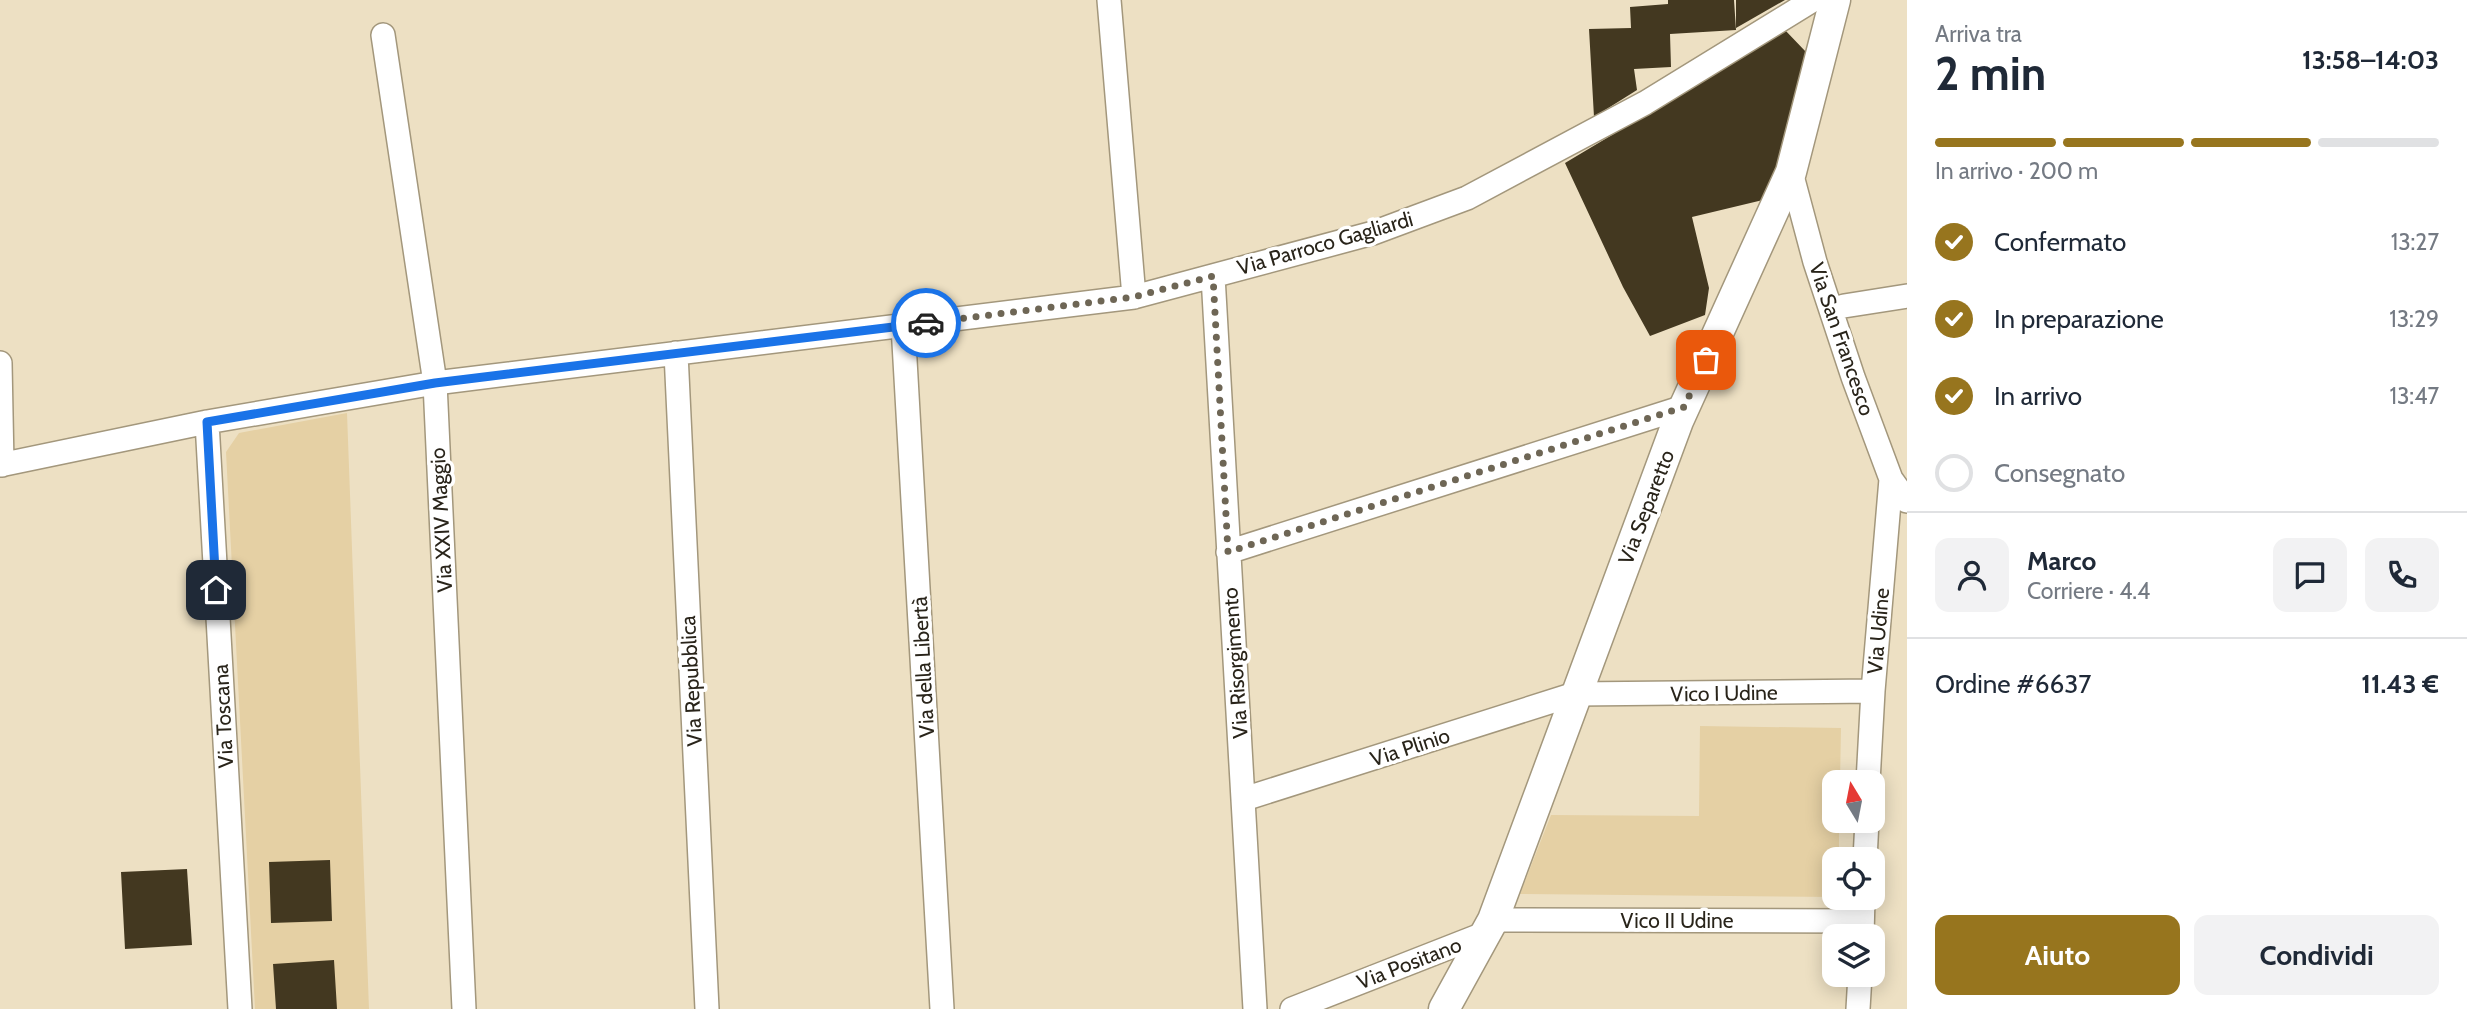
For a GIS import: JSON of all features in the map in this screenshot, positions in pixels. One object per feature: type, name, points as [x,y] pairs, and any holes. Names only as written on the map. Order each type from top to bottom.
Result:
[{"type":"street","points":[[1109,0],[1134,297]]},
{"type":"street","name":"Via Parroco Gagliardi","points":[[1,465],[207,422],[435,383],[1134,297],[1373,233],[1467,198],[1645,103],[1813,0]]},
{"type":"street","name":"Via Separetto","points":[[1444,1009],[1490,926],[1684,407],[1791,172],[1835,0]]},
{"type":"street","name":"Via XXIV Maggio","points":[[383,35],[435,383],[464,1009]]},
{"type":"street","name":"Via San Francesco","points":[[1791,172],[1815,262],[1853,377],[1891,480],[1907,500]]},
{"type":"street","name":"Via Risorgimento","points":[[1213,276],[1255,1009]]},
{"type":"street","points":[[1844,306],[1907,296]]},
{"type":"street","name":"Via della Libertà","points":[[903,325],[942,1009]]},
{"type":"street","name":"Via Repubblica","points":[[676,353],[707,1009]]},
{"type":"street","points":[[0,363],[1,465]]},
{"type":"street","points":[[1228,552],[1684,407]]},
{"type":"street","name":"Via Toscana","points":[[207,422],[240,1009]]},
{"type":"street","name":"Via Udine","points":[[1869,770],[1872,691],[1891,480]]},
{"type":"street","name":"Vico I Udine","points":[[1575,694],[1872,691]]},
{"type":"street","name":"Via Plinio","points":[[1244,799],[1575,694]]},
{"type":"street","name":"Vico II Udine","points":[[1490,926],[1822,929]]},
{"type":"street","name":"Via Positano","points":[[1292,1009],[1490,926]]},
{"type":"street","points":[[1858,1009],[1859,987]]},
{"type":"shaded area","points":[[347,413],[369,1009],[255,1009],[226,452],[239,433]]},
{"type":"shaded area","points":[[1700,726],[1841,728],[1840,770],[1822,770],[1822,833],[1839,833],[1839,847],[1822,847],[1822,897],[1520,894],[1551,815],[1699,816]]},
{"type":"building","points":[[1668,0],[1734,0],[1736,30],[1670,34],[1671,67],[1634,69],[1637,90],[1594,117],[1589,29],[1631,28],[1630,7],[1668,4]]},
{"type":"building","points":[[1736,0],[1785,0],[1736,28]]},
{"type":"building","points":[[1784,29],[1806,52],[1784,145],[1767,199],[1692,217],[1709,288],[1705,315],[1650,336],[1623,287],[1565,163]]},
{"type":"building","points":[[330,860],[332,921],[271,923],[269,862]]},
{"type":"building","points":[[187,869],[192,945],[125,949],[121,872]]},
{"type":"building","points":[[334,960],[337,1009],[276,1009],[273,964]]},
{"type":"way so far","points":[[926,323],[1134,297],[1213,276],[1228,552],[1684,407],[1706,360]]},
{"type":"route","points":[[216,590],[207,422],[435,383],[926,323]]}]
